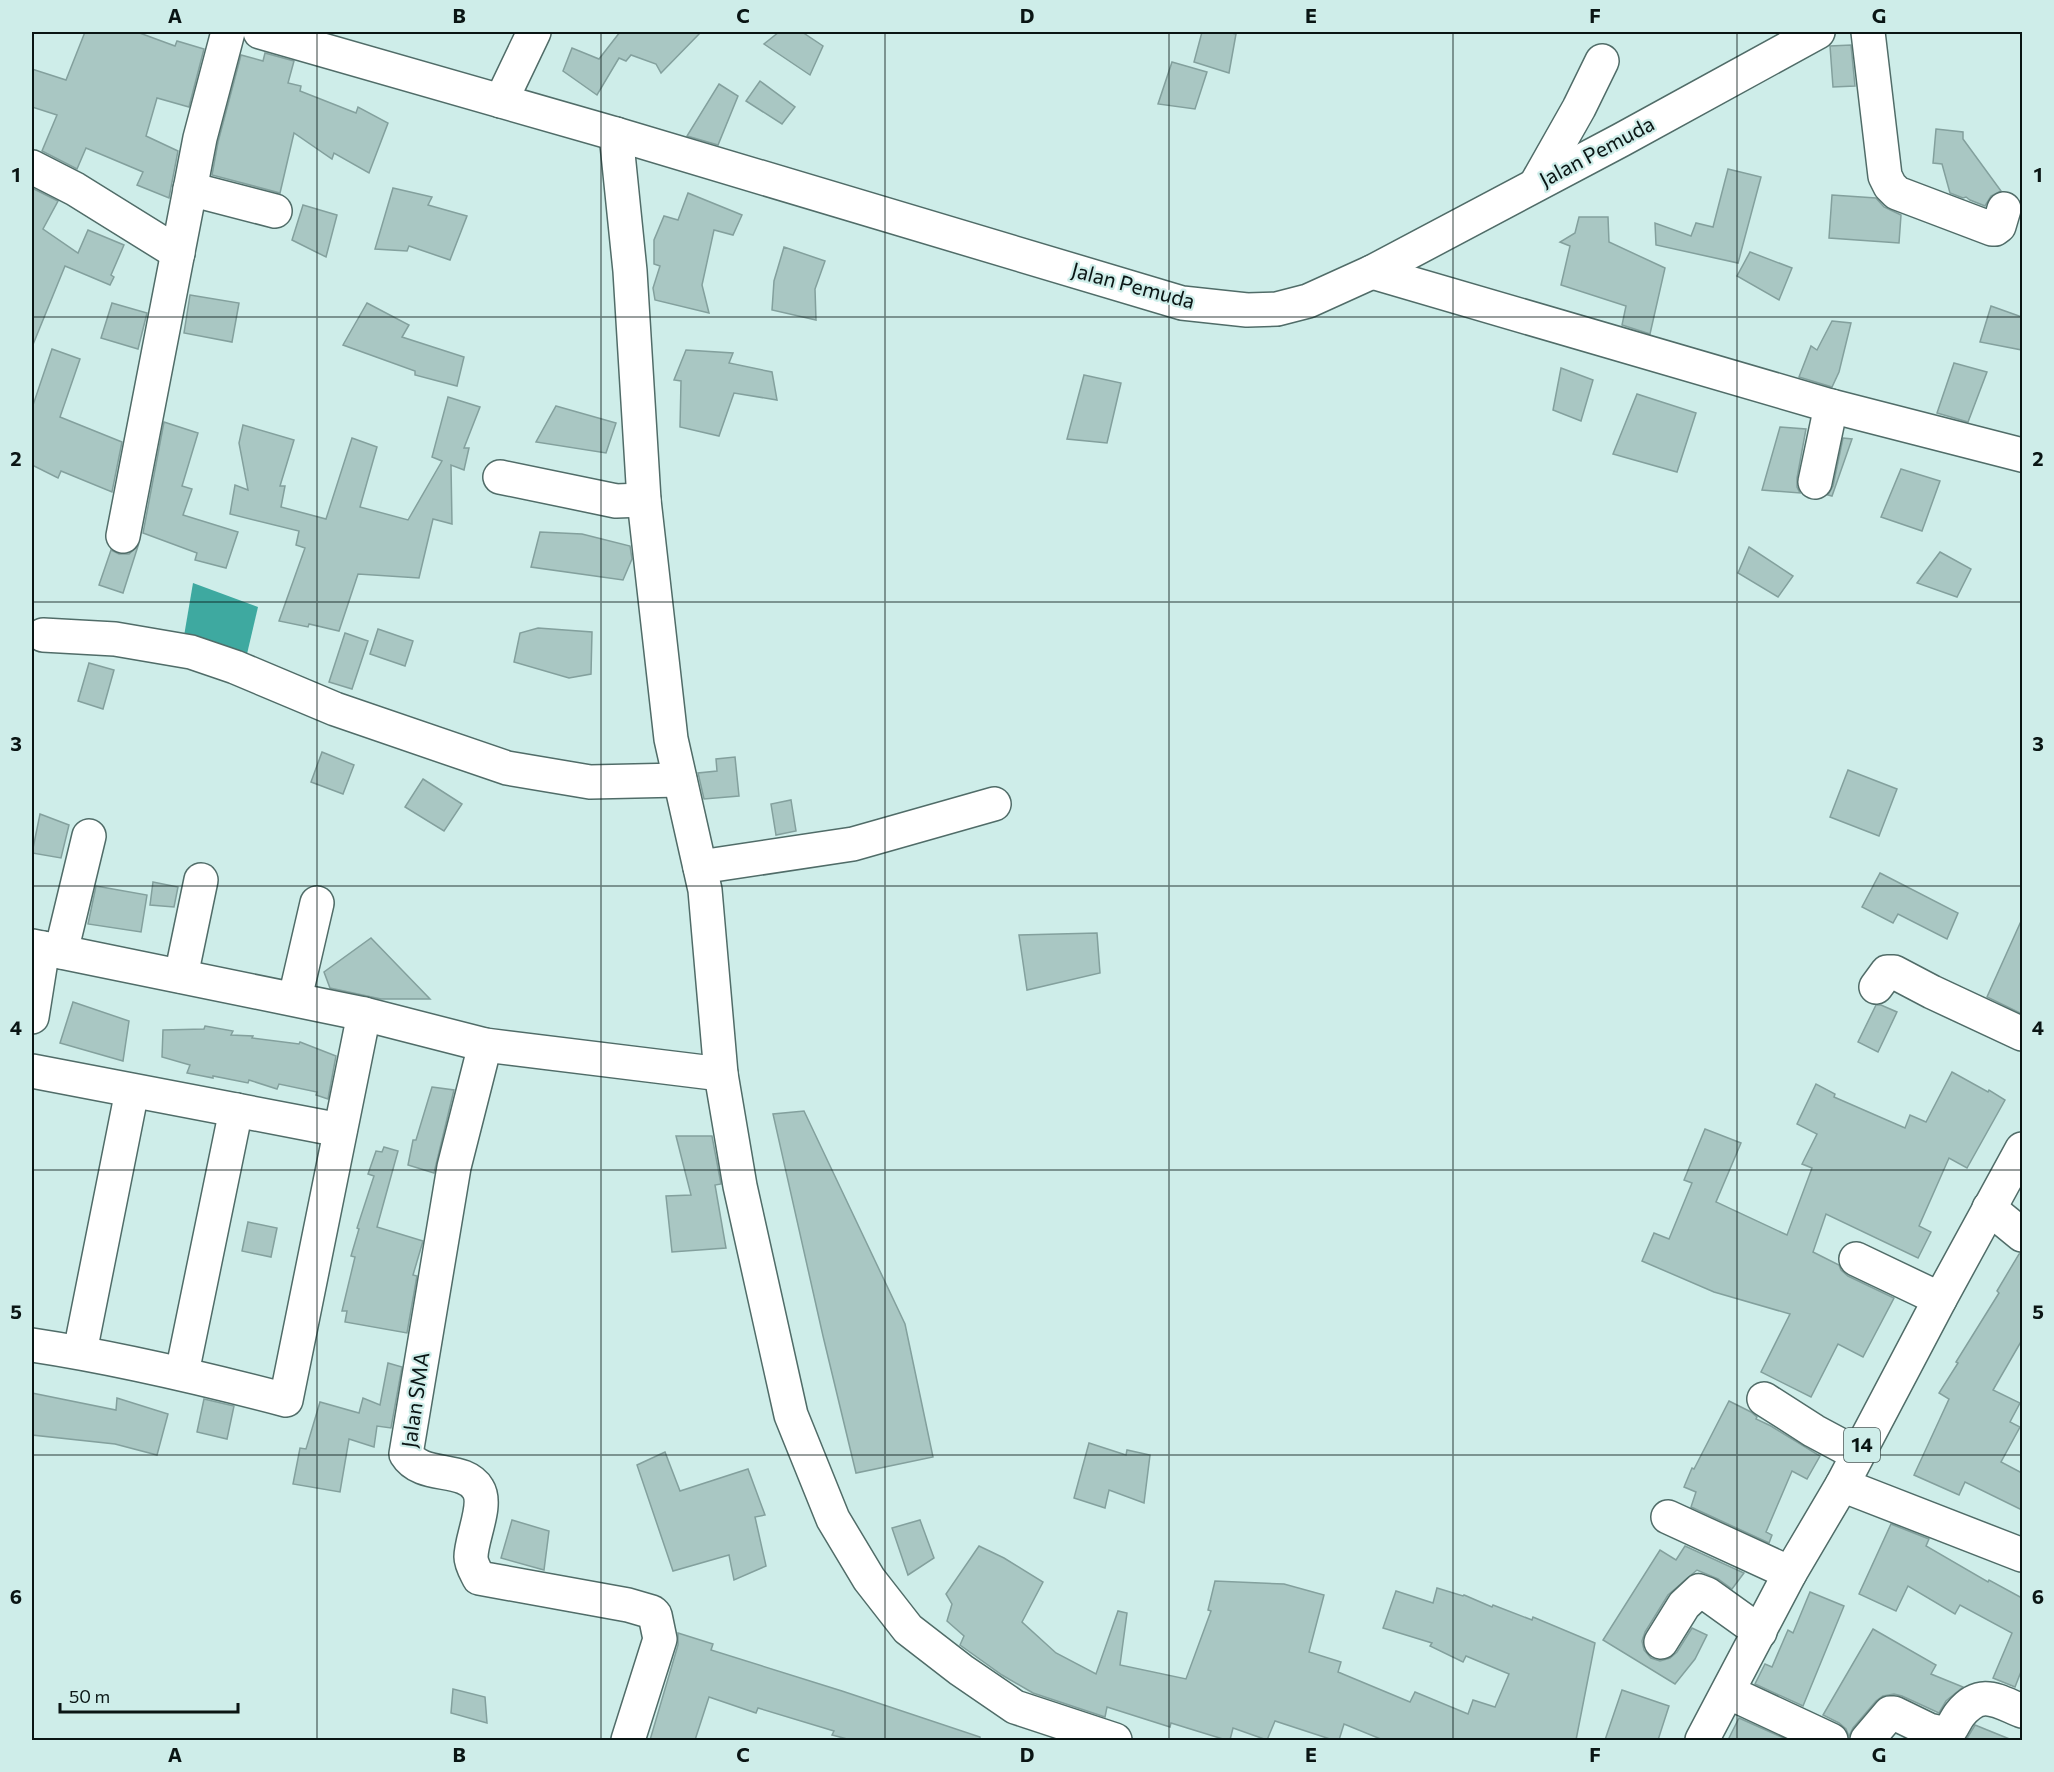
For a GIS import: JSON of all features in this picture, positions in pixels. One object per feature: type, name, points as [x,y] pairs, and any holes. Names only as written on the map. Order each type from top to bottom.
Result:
[{"type":"main road","points":[[123,536],[200,138],[228,32]]},
{"type":"main road","name":"Jalan Pemuda","points":[[260,32],[616,134],[1182,303],[1247,310],[1277,309],[1308,301],[1372,272],[1818,32]]},
{"type":"main road","points":[[501,101],[534,32]]},
{"type":"main road","points":[[1868,32],[1885,176],[1890,186],[1897,193],[1911,199],[1992,229],[1999,226],[2004,209]]},
{"type":"main road","points":[[1536,184],[1580,108],[1602,61]]},
{"type":"main road","points":[[616,134],[630,272],[644,500],[671,739],[705,890],[721,1074],[740,1186],[791,1415],[833,1519],[869,1579],[908,1629],[961,1670],[1015,1707],[1115,1740]]},
{"type":"main road","points":[[32,167],[75,189],[178,253]]},
{"type":"main road","points":[[190,189],[275,211]]},
{"type":"main road","points":[[1372,272],[1831,406],[2022,455]]},
{"type":"main road","points":[[1815,482],[1831,406]]},
{"type":"main road","points":[[500,477],[616,501],[644,500]]},
{"type":"main road","points":[[44,635],[115,639],[191,652],[235,667],[335,709],[507,768],[590,782],[680,780]]},
{"type":"main road","points":[[700,867],[853,844],[994,804]]},
{"type":"main road","points":[[32,1017],[45,949],[89,836]]},
{"type":"main road","points":[[181,975],[201,880]]},
{"type":"main road","points":[[295,998],[317,903]]},
{"type":"main road","points":[[45,949],[295,998],[485,1045],[721,1074]]},
{"type":"main road","points":[[1876,987],[1884,974],[1892,971],[2022,1034]]},
{"type":"main road","points":[[32,1345],[80,1352],[182,1373],[286,1400],[364,1014]]},
{"type":"main road","name":"Jalan SMA","points":[[485,1045],[454,1167],[406,1454],[410,1461],[419,1467],[470,1479],[479,1490],[481,1504],[471,1557],[479,1578],[628,1605],[655,1615],[660,1639],[628,1740]]},
{"type":"main road","points":[[32,1071],[340,1130]]},
{"type":"main road","points":[[80,1352],[132,1091]]},
{"type":"main road","points":[[182,1373],[236,1110]]},
{"type":"main road","name":"14","points":[[1702,1740],[1790,1573],[1842,1485],[2022,1149]]},
{"type":"main road","points":[[1989,1208],[2022,1235]]},
{"type":"main road","points":[[1856,1259],[1940,1299]]},
{"type":"main road","points":[[1764,1399],[1814,1431],[1857,1454]]},
{"type":"main road","points":[[1842,1485],[2022,1555]]},
{"type":"main road","points":[[1668,1517],[1790,1573]]},
{"type":"main road","points":[[1661,1642],[1684,1605],[1699,1591],[1707,1594],[1760,1632]]},
{"type":"main road","points":[[1728,1692],[1831,1740]]},
{"type":"main road","points":[[1867,1740],[1890,1713],[1929,1730],[1947,1734],[1959,1715],[1979,1698],[1989,1698],[2022,1712]]},
{"type":"water","points":[[193,583],[258,607],[247,654],[184,636]]},
{"type":"building","points":[[85,32],[137,32],[175,46],[177,41],[204,49],[189,107],[157,98],[146,136],[178,151],[169,198],[137,185],[143,172],[86,148],[77,169],[42,151],[57,115],[32,107],[32,69],[66,80]]},
{"type":"building","points":[[620,32],[701,32],[661,73],[656,64],[631,55],[626,61],[619,58],[597,95],[563,71],[572,48],[599,59]]},
{"type":"building","points":[[779,32],[802,32],[823,46],[810,75],[764,44]]},
{"type":"building","points":[[1202,32],[1236,34],[1229,73],[1194,62]]},
{"type":"building","points":[[1851,45],[1855,86],[1833,87],[1830,46]]},
{"type":"building","points":[[265,53],[294,61],[288,83],[301,86],[300,91],[356,113],[358,107],[388,123],[369,173],[334,153],[332,159],[294,133],[280,193],[212,175],[218,142],[241,55],[263,61]]},
{"type":"building","points":[[1172,62],[1207,72],[1195,109],[1158,104]]},
{"type":"building","points":[[760,81],[795,107],[782,124],[746,101]]},
{"type":"building","points":[[719,84],[738,96],[718,145],[687,136]]},
{"type":"building","points":[[1936,129],[1963,132],[1963,139],[2001,191],[1991,196],[1985,206],[1966,197],[1950,193],[1942,164],[1933,163]]},
{"type":"building","points":[[1728,169],[1761,177],[1738,263],[1656,245],[1655,223],[1691,236],[1696,223],[1713,227]]},
{"type":"building","points":[[32,188],[58,201],[43,229],[78,253],[88,230],[124,245],[111,275],[114,277],[110,285],[65,266],[32,347]]},
{"type":"building","points":[[393,188],[432,197],[428,205],[467,216],[450,260],[409,246],[407,251],[375,249]]},
{"type":"building","points":[[688,193],[742,215],[733,235],[714,230],[702,285],[709,313],[655,300],[653,288],[660,266],[654,264],[654,240],[664,216],[678,220]]},
{"type":"building","points":[[1832,195],[1876,198],[1884,207],[1901,215],[1899,243],[1829,238]]},
{"type":"building","points":[[303,205],[337,215],[326,257],[292,240]]},
{"type":"building","points":[[1579,217],[1608,217],[1609,242],[1665,268],[1650,334],[1622,325],[1626,306],[1561,285],[1570,246],[1560,242],[1575,233]]},
{"type":"building","points":[[784,247],[825,261],[815,289],[816,320],[772,310],[774,281]]},
{"type":"building","points":[[1750,252],[1792,268],[1779,300],[1737,276]]},
{"type":"building","points":[[190,295],[239,303],[232,342],[184,333]]},
{"type":"building","points":[[112,303],[147,313],[138,349],[101,338]]},
{"type":"building","points":[[367,303],[409,325],[402,337],[464,357],[457,386],[415,375],[415,371],[343,345]]},
{"type":"building","points":[[1991,306],[2022,317],[2022,350],[1980,342]]},
{"type":"building","points":[[1832,321],[1851,323],[1839,372],[1832,387],[1799,377],[1811,346],[1817,350]]},
{"type":"building","points":[[52,349],[80,359],[60,417],[122,442],[112,492],[61,471],[58,478],[32,465],[32,408]]},
{"type":"building","points":[[686,350],[733,353],[729,363],[772,372],[777,400],[734,393],[719,436],[680,427],[681,381],[674,380]]},
{"type":"building","points":[[1954,363],[1987,372],[1968,422],[1937,413]]},
{"type":"building","points":[[1561,368],[1593,380],[1581,421],[1553,410]]},
{"type":"building","points":[[1084,375],[1121,383],[1107,443],[1067,439]]},
{"type":"building","points":[[1637,394],[1696,413],[1677,472],[1613,454]]},
{"type":"building","points":[[448,397],[480,407],[464,448],[469,448],[464,470],[451,465],[452,524],[433,519],[419,578],[358,574],[339,631],[309,624],[308,627],[279,621],[305,548],[296,545],[299,531],[230,514],[235,485],[248,490],[239,443],[243,425],[294,440],[280,486],[285,486],[281,507],[326,519],[352,438],[377,447],[360,507],[408,520],[442,461],[432,457]]},
{"type":"building","points":[[556,406],[616,423],[606,453],[536,442]]},
{"type":"building","points":[[164,422],[198,433],[182,486],[192,489],[183,515],[238,532],[226,568],[195,560],[197,553],[143,533]]},
{"type":"building","points":[[1780,427],[1806,429],[1797,478],[1800,493],[1762,490]]},
{"type":"building","points":[[1843,438],[1852,439],[1832,496],[1828,495],[1833,486]]},
{"type":"building","points":[[1901,469],[1940,481],[1922,531],[1881,517]]},
{"type":"building","points":[[540,532],[582,534],[630,546],[632,559],[623,580],[531,567]]},
{"type":"building","points":[[138,546],[123,593],[99,585],[111,550],[119,554],[129,554]]},
{"type":"building","points":[[1749,547],[1793,576],[1778,597],[1738,573]]},
{"type":"building","points":[[1940,552],[1971,569],[1957,597],[1917,583]]},
{"type":"building","points":[[538,628],[592,632],[591,674],[569,678],[514,662],[520,633]]},
{"type":"building","points":[[378,629],[413,641],[405,666],[370,654]]},
{"type":"building","points":[[345,633],[368,641],[352,689],[329,682]]},
{"type":"building","points":[[89,663],[114,670],[103,709],[78,701]]},
{"type":"building","points":[[322,752],[354,765],[343,794],[311,782]]},
{"type":"building","points":[[735,757],[739,796],[704,799],[698,773],[717,771],[716,759]]},
{"type":"building","points":[[1848,770],[1897,789],[1879,836],[1830,817]]},
{"type":"building","points":[[423,779],[462,804],[444,831],[405,807]]},
{"type":"building","points":[[791,800],[796,831],[776,835],[771,804]]},
{"type":"building","points":[[40,814],[69,825],[61,858],[32,853]]},
{"type":"building","points":[[1880,873],[1958,913],[1947,939],[1898,914],[1893,923],[1862,907]]},
{"type":"building","points":[[153,882],[178,887],[174,907],[150,905]]},
{"type":"building","points":[[96,886],[147,895],[141,932],[88,924]]},
{"type":"building","points":[[2022,919],[2022,1014],[1987,997]]},
{"type":"building","points":[[1097,933],[1100,973],[1027,990],[1019,935]]},
{"type":"building","points":[[371,938],[430,999],[381,999],[330,988],[324,972]]},
{"type":"building","points":[[73,1002],[129,1021],[123,1061],[60,1043]]},
{"type":"building","points":[[1876,1005],[1897,1012],[1878,1052],[1858,1042]]},
{"type":"building","points":[[205,1026],[233,1031],[231,1035],[253,1036],[252,1038],[299,1044],[300,1042],[336,1056],[328,1099],[316,1095],[317,1092],[279,1084],[277,1089],[249,1080],[248,1083],[187,1073],[190,1065],[162,1057],[163,1030],[204,1029]]},
{"type":"building","points":[[1952,1072],[2005,1100],[1967,1168],[1949,1158],[1919,1226],[1931,1232],[1918,1258],[1826,1214],[1813,1252],[1839,1265],[1848,1276],[1894,1298],[1863,1357],[1838,1344],[1811,1397],[1761,1372],[1790,1314],[1714,1292],[1642,1261],[1654,1233],[1669,1239],[1692,1183],[1684,1180],[1705,1129],[1741,1143],[1716,1202],[1787,1235],[1812,1168],[1802,1164],[1817,1134],[1797,1124],[1816,1084],[1835,1094],[1834,1097],[1905,1128],[1910,1115],[1926,1122]]},
{"type":"building","points":[[432,1087],[454,1090],[434,1173],[408,1165],[413,1140],[416,1140]]},
{"type":"building","points":[[804,1111],[905,1324],[933,1457],[856,1473],[773,1114]]},
{"type":"building","points":[[676,1136],[712,1136],[721,1184],[715,1185],[726,1248],[672,1252],[666,1196],[691,1195]]},
{"type":"building","points":[[384,1147],[398,1151],[377,1227],[423,1241],[413,1275],[417,1276],[407,1333],[345,1322],[347,1311],[342,1311],[355,1257],[351,1256],[359,1229],[357,1228],[374,1176],[368,1174],[376,1151],[382,1152]]},
{"type":"building","points":[[248,1222],[277,1228],[271,1257],[242,1251]]},
{"type":"building","points":[[2022,1253],[2022,1340],[1993,1390],[2020,1403],[2010,1422],[2020,1427],[2001,1462],[2022,1473],[2022,1510],[1965,1482],[1959,1495],[1914,1475],[1949,1399],[1939,1393],[1999,1293],[1997,1291],[2019,1254]]},
{"type":"building","points":[[388,1363],[402,1367],[391,1428],[377,1426],[374,1447],[349,1439],[340,1492],[293,1484],[300,1448],[306,1449],[320,1402],[359,1413],[363,1398],[380,1405]]},
{"type":"building","points":[[32,1393],[116,1410],[117,1398],[168,1414],[157,1455],[115,1444],[32,1435]]},
{"type":"building","points":[[204,1399],[234,1406],[227,1439],[197,1432]]},
{"type":"building","points":[[1729,1401],[1751,1412],[1757,1417],[1756,1419],[1820,1456],[1807,1479],[1792,1471],[1766,1532],[1772,1535],[1769,1543],[1691,1507],[1696,1492],[1684,1487]]},
{"type":"building","points":[[1089,1443],[1126,1455],[1127,1450],[1150,1455],[1144,1503],[1109,1490],[1105,1508],[1074,1498]]},
{"type":"building","points":[[665,1452],[680,1491],[748,1469],[765,1515],[755,1517],[766,1566],[734,1580],[729,1555],[673,1571],[637,1465]]},
{"type":"building","points":[[512,1520],[549,1531],[544,1570],[501,1558]]},
{"type":"building","points":[[920,1520],[934,1558],[908,1575],[892,1528]]},
{"type":"building","points":[[1891,1524],[1929,1539],[1926,1546],[1988,1582],[1989,1580],[2022,1598],[2022,1669],[2015,1687],[1993,1678],[2012,1633],[1960,1605],[1955,1614],[1908,1586],[1896,1611],[1859,1594]]},
{"type":"building","points":[[979,1546],[1043,1582],[1022,1622],[1056,1653],[1096,1674],[1118,1611],[1127,1613],[1120,1665],[1186,1679],[1211,1611],[1208,1610],[1215,1581],[1284,1584],[1324,1595],[1309,1652],[1341,1662],[1338,1672],[1410,1702],[1415,1692],[1468,1714],[1473,1700],[1495,1707],[1509,1674],[1466,1656],[1463,1662],[1430,1646],[1432,1643],[1383,1628],[1396,1591],[1433,1603],[1437,1588],[1464,1595],[1532,1620],[1533,1617],[1595,1643],[1576,1740],[1383,1740],[1344,1724],[1339,1740],[1333,1740],[1275,1721],[1267,1740],[1233,1728],[1230,1740],[1226,1740],[1171,1723],[1170,1727],[1107,1707],[1105,1717],[1033,1693],[1002,1675],[960,1645],[964,1636],[947,1621],[952,1604],[946,1594]]},
{"type":"building","points":[[1685,1546],[1744,1573],[1732,1589],[1718,1579],[1697,1570],[1668,1595],[1645,1632],[1642,1641],[1644,1650],[1651,1658],[1660,1661],[1670,1658],[1677,1652],[1692,1628],[1707,1635],[1695,1659],[1675,1684],[1603,1640],[1660,1550],[1676,1560]]},
{"type":"building","points":[[1810,1592],[1844,1606],[1803,1706],[1755,1684],[1765,1664],[1772,1667],[1788,1630],[1793,1633]]},
{"type":"building","points":[[1873,1629],[1936,1665],[1931,1674],[1963,1687],[1946,1701],[1939,1713],[1902,1696],[1894,1694],[1883,1696],[1853,1728],[1849,1736],[1846,1729],[1839,1723],[1823,1715]]},
{"type":"building","points":[[678,1633],[713,1644],[711,1650],[980,1737],[980,1740],[851,1740],[832,1735],[834,1731],[758,1708],[756,1713],[709,1697],[695,1740],[650,1740],[678,1645]]},
{"type":"building","points":[[453,1689],[485,1697],[487,1723],[451,1713]]},
{"type":"building","points":[[1622,1690],[1669,1706],[1658,1740],[1605,1740]]},
{"type":"building","points":[[1739,1718],[1788,1740],[1728,1740]]},
{"type":"building","points":[[1975,1725],[2012,1740],[1966,1740]]}]
